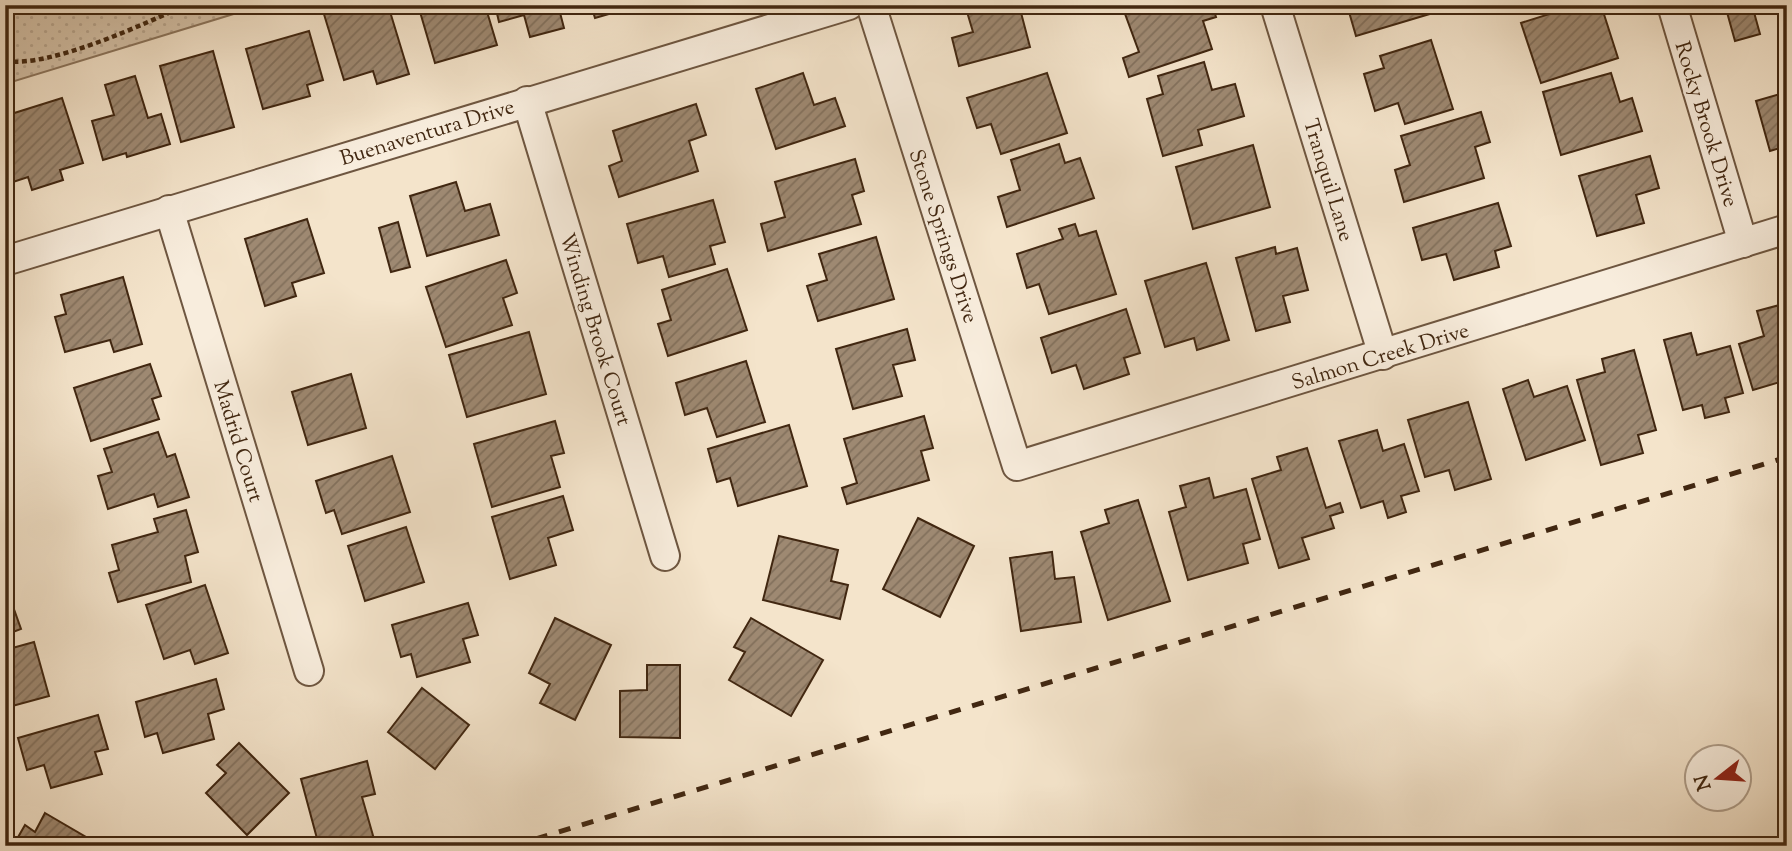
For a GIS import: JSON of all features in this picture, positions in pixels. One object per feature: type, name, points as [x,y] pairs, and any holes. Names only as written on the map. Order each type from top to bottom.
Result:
[{"type":"street","name":"Buenaventura Drive","points":[[5,261],[849,5]]},
{"type":"street","name":"Stone Springs Drive","points":[[871,5],[1017,467]]},
{"type":"street","name":"Tranquil Lane","points":[[1275,5],[1383,355]]},
{"type":"street","name":"Rocky Brook Drive","points":[[1672,5],[1743,243]]},
{"type":"street","name":"Winding Brook Court","points":[[527,101],[665,556]]},
{"type":"street","name":"Madrid Court","points":[[169,210],[310,671]]},
{"type":"street","name":"Salmon Creek Drive","points":[[1017,467],[1787,229]]},
{"type":"path","points":[[5,61],[35,58],[92,45],[186,5]]},
{"type":"path","points":[[748,846],[760,838],[762,846]]},
{"type":"shaded area","points":[[5,5],[263,5],[5,84]]},
{"type":"building","points":[[343,5],[388,5],[409,74],[377,84],[373,71],[344,80],[323,11]]},
{"type":"building","points":[[418,5],[485,5],[497,45],[435,63]]},
{"type":"building","points":[[495,5],[558,5],[564,28],[530,37],[524,15],[499,22]]},
{"type":"building","points":[[591,5],[625,5],[626,9],[595,18]]},
{"type":"building","points":[[965,5],[1019,5],[1030,47],[959,66],[952,38],[973,32]]},
{"type":"building","points":[[1141,5],[1212,5],[1216,17],[1203,21],[1212,49],[1129,77],[1123,58],[1139,52],[1124,11]]},
{"type":"building","points":[[1347,5],[1431,5],[1433,13],[1356,36]]},
{"type":"building","points":[[1578,5],[1601,5],[1618,58],[1541,83],[1521,23]]},
{"type":"building","points":[[1725,5],[1752,5],[1760,34],[1735,41]]},
{"type":"building","points":[[309,31],[323,80],[307,85],[310,96],[263,109],[246,49]]},
{"type":"building","points":[[1431,40],[1453,109],[1405,124],[1398,103],[1375,111],[1364,74],[1384,68],[1380,56]]},
{"type":"building","points":[[213,51],[234,127],[181,142],[160,66]]},
{"type":"building","points":[[1204,62],[1212,90],[1235,84],[1244,116],[1198,130],[1202,145],[1163,156],[1147,99],[1163,94],[1158,76]]},
{"type":"building","points":[[803,73],[814,105],[835,98],[845,126],[776,149],[756,89]]},
{"type":"building","points":[[1047,73],[1067,133],[1001,154],[991,124],[977,128],[967,98]]},
{"type":"building","points":[[1611,73],[1620,102],[1632,98],[1642,131],[1561,155],[1543,92]]},
{"type":"building","points":[[135,76],[148,118],[161,114],[170,144],[127,157],[126,153],[103,160],[92,121],[114,115],[105,85]]},
{"type":"building","points":[[1787,92],[1787,146],[1770,151],[1756,101]]},
{"type":"building","points":[[62,98],[83,163],[60,170],[63,180],[32,190],[28,177],[13,182],[5,157],[5,138],[14,135],[8,115]]},
{"type":"building","points":[[696,104],[706,135],[689,141],[698,171],[619,197],[609,166],[622,161],[613,131]]},
{"type":"building","points":[[1481,112],[1490,142],[1475,147],[1484,178],[1404,202],[1395,170],[1410,165],[1401,136]]},
{"type":"building","points":[[1059,144],[1065,163],[1080,158],[1094,198],[1007,227],[998,197],[1020,190],[1011,160]]},
{"type":"building","points":[[1253,145],[1270,207],[1193,229],[1176,167]]},
{"type":"building","points":[[1650,156],[1659,188],[1636,195],[1644,223],[1597,236],[1579,176]]},
{"type":"building","points":[[855,159],[864,191],[852,195],[861,224],[768,251],[761,224],[785,217],[775,182]]},
{"type":"building","points":[[456,182],[465,211],[490,204],[499,235],[427,256],[410,196]]},
{"type":"building","points":[[713,200],[725,242],[710,246],[715,264],[669,277],[663,256],[638,263],[627,224]]},
{"type":"building","points":[[1498,203],[1511,246],[1495,251],[1499,267],[1454,280],[1446,254],[1422,260],[1413,228]]},
{"type":"building","points":[[307,219],[324,273],[292,283],[296,296],[265,306],[245,239]]},
{"type":"building","points":[[398,222],[410,267],[391,272],[379,228]]},
{"type":"building","points":[[1075,224],[1079,236],[1096,231],[1116,294],[1049,314],[1039,284],[1027,288],[1017,254],[1063,239],[1059,229]]},
{"type":"building","points":[[876,237],[894,299],[818,321],[807,286],[827,280],[819,254]]},
{"type":"building","points":[[1275,247],[1276,254],[1297,248],[1308,290],[1283,296],[1290,322],[1256,331],[1236,258]]},
{"type":"building","points":[[506,260],[517,293],[503,298],[512,325],[446,347],[426,287]]},
{"type":"building","points":[[1206,263],[1229,340],[1197,350],[1194,338],[1165,347],[1145,281]]},
{"type":"building","points":[[727,269],[747,330],[668,356],[658,324],[671,320],[662,290]]},
{"type":"building","points":[[123,277],[142,344],[114,352],[110,340],[65,352],[55,317],[66,314],[61,295]]},
{"type":"building","points":[[1787,303],[1787,380],[1753,390],[1739,344],[1764,336],[1757,311]]},
{"type":"building","points":[[1126,309],[1140,353],[1124,358],[1129,374],[1084,389],[1076,365],[1052,373],[1041,338]]},
{"type":"building","points":[[907,329],[915,360],[893,365],[902,396],[853,409],[836,349]]},
{"type":"building","points":[[529,332],[546,394],[467,417],[449,355]]},
{"type":"building","points":[[1691,333],[1697,355],[1730,346],[1743,393],[1725,398],[1729,412],[1705,418],[1702,405],[1683,410],[1664,340]]},
{"type":"building","points":[[1634,350],[1656,430],[1638,435],[1643,453],[1601,465],[1577,380],[1605,372],[1602,359]]},
{"type":"building","points":[[746,361],[765,422],[717,437],[707,408],[685,415],[676,383]]},
{"type":"building","points":[[150,364],[161,396],[152,399],[159,419],[91,441],[74,388]]},
{"type":"building","points":[[351,374],[366,428],[308,445],[292,392]]},
{"type":"building","points":[[1528,380],[1534,397],[1567,386],[1585,440],[1526,460],[1503,389]]},
{"type":"building","points":[[1468,402],[1491,479],[1455,490],[1449,470],[1425,477],[1408,420]]},
{"type":"building","points":[[924,416],[933,448],[921,451],[929,480],[847,504],[842,488],[857,483],[844,439]]},
{"type":"building","points":[[555,421],[564,453],[551,456],[560,487],[492,507],[474,444]]},
{"type":"building","points":[[789,425],[807,486],[738,506],[730,478],[717,482],[708,449]]},
{"type":"building","points":[[1377,430],[1383,451],[1404,444],[1419,491],[1401,496],[1406,512],[1388,518],[1383,501],[1361,508],[1339,441]]},
{"type":"building","points":[[158,432],[167,457],[175,454],[189,497],[158,507],[154,494],[108,509],[98,476],[112,472],[104,449]]},
{"type":"building","points":[[1307,448],[1326,508],[1340,503],[1343,512],[1330,516],[1334,528],[1302,538],[1309,559],[1279,568],[1252,479],[1281,470],[1277,457]]},
{"type":"building","points":[[392,456],[410,512],[342,534],[334,510],[326,513],[316,481]]},
{"type":"building","points":[[1209,478],[1214,498],[1246,489],[1260,539],[1243,544],[1248,563],[1188,580],[1169,512],[1186,507],[1180,486]]},
{"type":"building","points":[[563,496],[573,530],[548,538],[556,565],[510,579],[492,517]]},
{"type":"building","points":[[1138,500],[1170,601],[1108,620],[1081,532],[1109,523],[1105,510]]},
{"type":"building","points":[[186,510],[198,552],[185,556],[191,582],[118,602],[109,573],[119,570],[112,545],[158,532],[154,519]]},
{"type":"building","points":[[5,514],[12,538],[5,540]]},
{"type":"building","points":[[918,518],[974,546],[940,617],[883,589]]},
{"type":"building","points":[[406,527],[424,582],[365,601],[348,546]]},
{"type":"building","points":[[779,536],[838,550],[831,581],[848,585],[840,619],[763,600]]},
{"type":"building","points":[[1052,552],[1055,579],[1074,577],[1081,622],[1021,631],[1010,558]]},
{"type":"building","points":[[5,584],[21,629],[5,635]]},
{"type":"building","points":[[205,585],[228,653],[195,664],[190,650],[164,659],[146,605]]},
{"type":"building","points":[[468,603],[478,635],[463,639],[470,662],[417,677],[411,654],[401,657],[392,625]]},
{"type":"building","points":[[555,618],[611,645],[575,720],[540,703],[550,684],[529,673]]},
{"type":"building","points":[[751,618],[823,660],[791,716],[729,680],[745,652],[734,647]]},
{"type":"building","points":[[34,642],[49,696],[5,708],[5,650]]},
{"type":"building","points":[[647,665],[680,665],[680,738],[620,737],[620,691],[647,690]]},
{"type":"building","points":[[216,679],[224,709],[208,714],[214,739],[163,753],[157,733],[145,737],[136,702]]},
{"type":"building","points":[[422,688],[469,725],[435,769],[388,732]]},
{"type":"building","points":[[98,715],[108,749],[95,752],[102,774],[51,788],[44,765],[27,770],[18,738]]},
{"type":"building","points":[[239,743],[289,793],[247,835],[206,793],[226,773],[217,765]]},
{"type":"building","points":[[367,761],[375,794],[362,797],[374,839],[349,846],[319,846],[301,779]]},
{"type":"building","points":[[45,813],[91,840],[88,846],[13,846],[25,825],[35,832]]},
{"type":"railway","points":[[513,846],[1787,457]]}]
